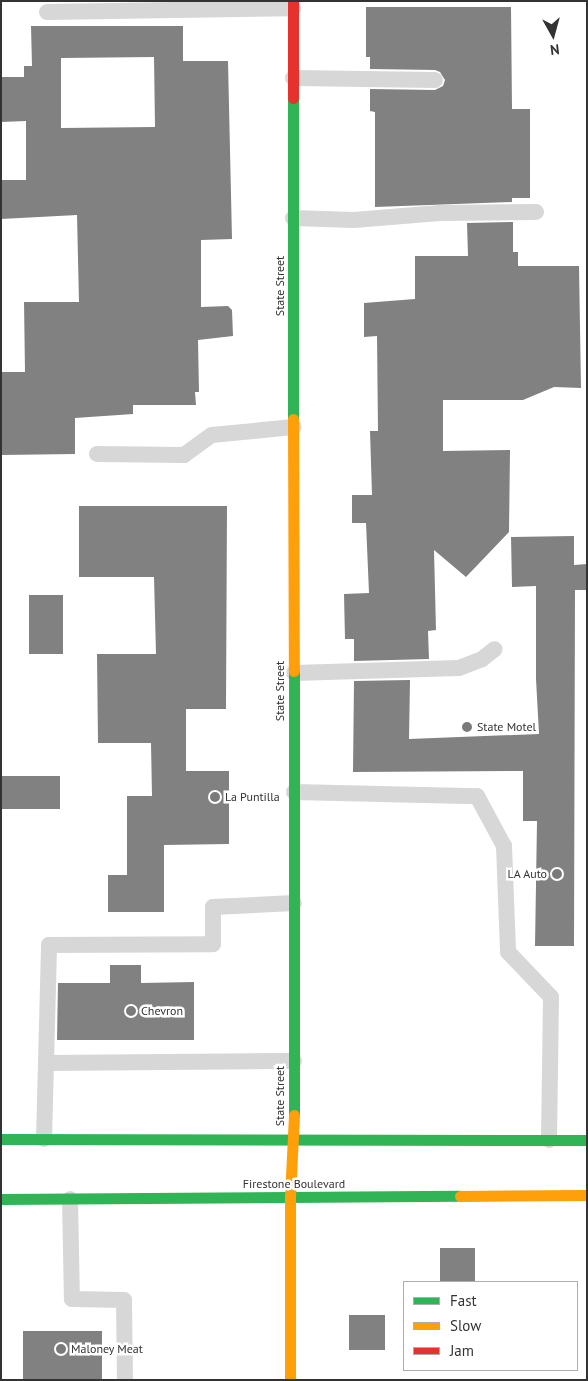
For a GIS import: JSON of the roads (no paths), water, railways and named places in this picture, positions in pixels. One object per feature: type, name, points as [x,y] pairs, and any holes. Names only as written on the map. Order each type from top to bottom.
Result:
[{"type":"main road","name":"State Street","points":[[290,1380],[290,1198],[294,1138],[293,5]]},
{"type":"main road","points":[[1,1139],[587,1140]]},
{"type":"main road","name":"Firestone Boulevard","points":[[1,1199],[587,1195]]},
{"type":"lane","points":[[47,12],[293,5]]},
{"type":"lane","points":[[293,78],[435,80]]},
{"type":"lane","points":[[293,218],[354,220],[440,213],[536,212]]},
{"type":"lane","points":[[97,454],[184,455],[212,435],[294,427]]},
{"type":"lane","points":[[294,673],[459,668],[482,659],[495,649]]},
{"type":"lane","points":[[294,792],[477,796],[504,846],[508,952],[551,997],[549,1140]]},
{"type":"lane","points":[[44,1139],[49,945],[214,944],[213,907],[294,903]]},
{"type":"lane","points":[[46,1063],[294,1061]]},
{"type":"lane","points":[[70,1199],[72,1299],[124,1300],[125,1380]]},
{"type":"place","name":"State Motel","points":[[467,727]]},
{"type":"place","name":"La Puntilla","points":[[215,797]]},
{"type":"place","name":"LA Auto","points":[[557,874]]},
{"type":"place","name":"Chevron","points":[[131,1011]]},
{"type":"place","name":"Maloney Meat","points":[[61,1349]]}]
